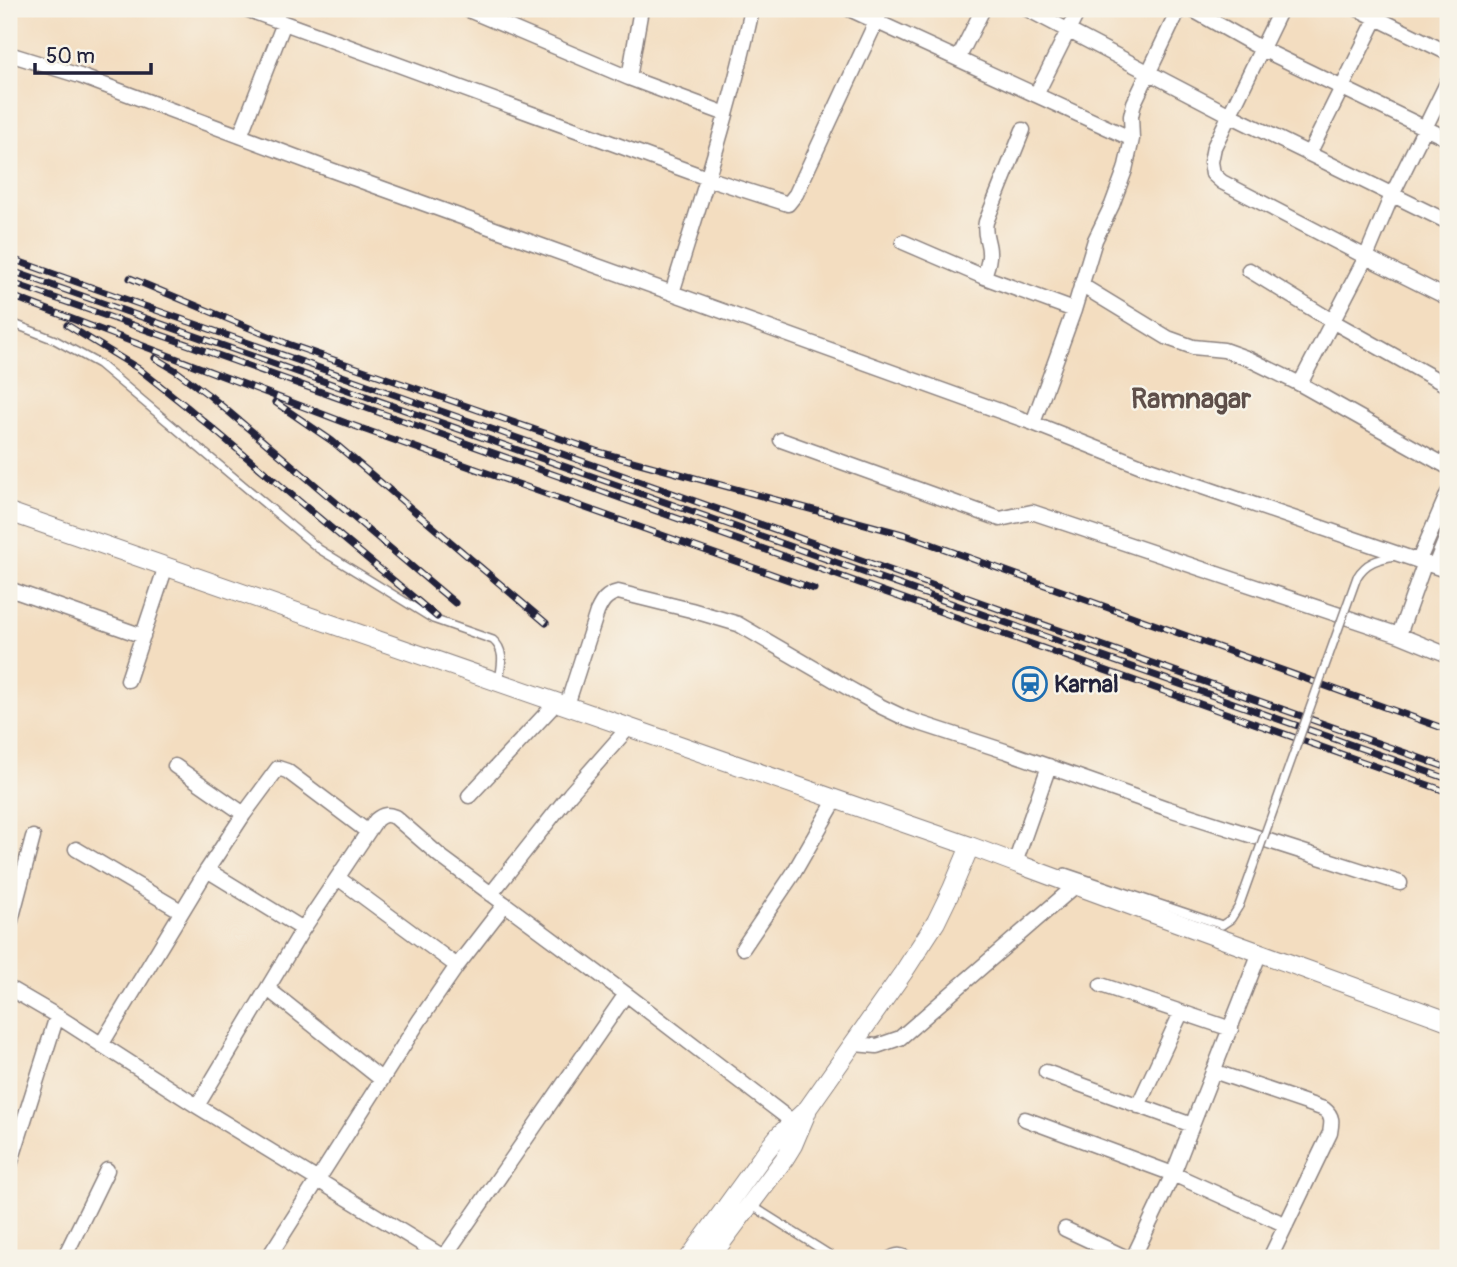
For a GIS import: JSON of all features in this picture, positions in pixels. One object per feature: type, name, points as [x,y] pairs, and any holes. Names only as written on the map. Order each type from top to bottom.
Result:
[{"type":"street","points":[[466,9],[493,14],[629,78],[726,114]]},
{"type":"street","points":[[629,78],[641,9]]},
{"type":"street","points":[[672,293],[726,114],[752,9]]},
{"type":"street","points":[[849,9],[879,15],[958,59],[1132,139]]},
{"type":"street","points":[[958,59],[983,9]]},
{"type":"street","points":[[1027,9],[1230,116],[1448,222]]},
{"type":"street","points":[[1036,95],[1079,9]]},
{"type":"street","points":[[1033,423],[1074,310],[1095,240],[1125,170],[1132,139],[1131,117],[1134,103],[1179,9]]},
{"type":"street","points":[[1191,9],[1262,48],[1448,139]]},
{"type":"street","points":[[1281,9],[1214,148],[1211,162],[1213,174],[1222,182],[1366,257],[1448,296]]},
{"type":"street","points":[[1358,9],[1379,13],[1448,52]]},
{"type":"street","points":[[254,10],[707,178],[788,204],[793,200],[879,15]]},
{"type":"street","points":[[1309,154],[1379,13]]},
{"type":"street","points":[[240,136],[284,23]]},
{"type":"street","points":[[9,54],[80,76],[1033,423],[1144,467],[1432,565]]},
{"type":"street","points":[[1300,384],[1366,257],[1392,195],[1448,80]]},
{"type":"street","points":[[985,277],[989,249],[985,234],[986,222],[1023,130]]},
{"type":"street","points":[[903,242],[985,277],[1074,310]]},
{"type":"street","points":[[1249,270],[1332,321],[1448,386]]},
{"type":"street","points":[[1081,285],[1168,338],[1181,344],[1224,350],[1249,359],[1300,384],[1448,467]]},
{"type":"street","points":[[780,440],[1000,519],[1032,512],[1399,635],[1448,655]]},
{"type":"street","points":[[1432,565],[1448,493]]},
{"type":"street","points":[[9,512],[970,846],[1448,1021]]},
{"type":"street","points":[[1399,635],[1448,534]]},
{"type":"street","points":[[128,680],[166,566]]},
{"type":"street","points":[[9,589],[143,636]]},
{"type":"street","points":[[469,796],[562,703],[603,599],[618,592],[738,624],[899,715],[1166,808],[1400,883]]},
{"type":"street","points":[[491,894],[570,794],[629,727]]},
{"type":"street","points":[[175,766],[244,814]]},
{"type":"street","points":[[1022,866],[1049,766]]},
{"type":"street","points":[[101,1045],[207,870],[278,768],[287,771],[368,832]]},
{"type":"street","points":[[743,948],[793,874],[836,799]]},
{"type":"street","points":[[197,1106],[303,929],[376,820],[388,814],[793,1122]]},
{"type":"street","points":[[9,928],[33,837]]},
{"type":"street","points":[[709,1254],[767,1150],[808,1108],[910,964],[936,922],[970,846]]},
{"type":"street","points":[[76,849],[181,911]]},
{"type":"street","points":[[207,870],[303,929]]},
{"type":"street","points":[[338,878],[457,966]]},
{"type":"street","points":[[854,1044],[877,1046],[900,1038],[1076,886]]},
{"type":"street","points":[[268,1258],[381,1079],[457,966],[505,904]]},
{"type":"street","points":[[1133,1258],[1173,1174],[1260,952]]},
{"type":"street","points":[[1101,985],[1231,1029]]},
{"type":"street","points":[[9,988],[444,1258],[626,994]]},
{"type":"street","points":[[268,989],[381,1079]]},
{"type":"street","points":[[1138,1106],[1181,1013]]},
{"type":"street","points":[[9,1168],[57,1016]]},
{"type":"street","points":[[1213,1070],[1330,1114],[1330,1133],[1270,1258]]},
{"type":"street","points":[[1046,1072],[1192,1125]]},
{"type":"street","points":[[709,1254],[751,1204],[793,1145],[808,1108]]},
{"type":"street","points":[[1025,1119],[1173,1174],[1286,1225]]},
{"type":"street","points":[[64,1258],[107,1170]]},
{"type":"street","points":[[1065,1228],[1127,1258]]},
{"type":"lane","points":[[9,322],[55,340],[99,364],[319,550],[433,618],[493,640],[501,649],[499,681]]},
{"type":"lane","points":[[1022,866],[1041,864],[1222,925],[1231,919],[1239,906],[1357,577],[1368,564],[1402,555]]},
{"type":"lane","points":[[751,1204],[835,1258]]},
{"type":"lane","points":[[886,1258],[896,1251],[914,1258]]},
{"type":"railway","points":[[9,258],[1448,768]]},
{"type":"railway","points":[[9,270],[1448,779]]},
{"type":"railway","points":[[130,278],[288,344],[599,452],[906,535],[1448,730]]},
{"type":"railway","points":[[9,282],[1448,792]]},
{"type":"railway","points":[[9,295],[346,423],[814,589]]},
{"type":"railway","points":[[67,325],[139,369],[437,617]]},
{"type":"railway","points":[[155,358],[210,396],[455,603]]},
{"type":"railway","points":[[275,402],[332,441],[546,623]]},
{"type":"place","name":"Karnal","points":[[1030,684]]},
{"type":"district","name":"Ramnagar","points":[[1191,398]]}]
